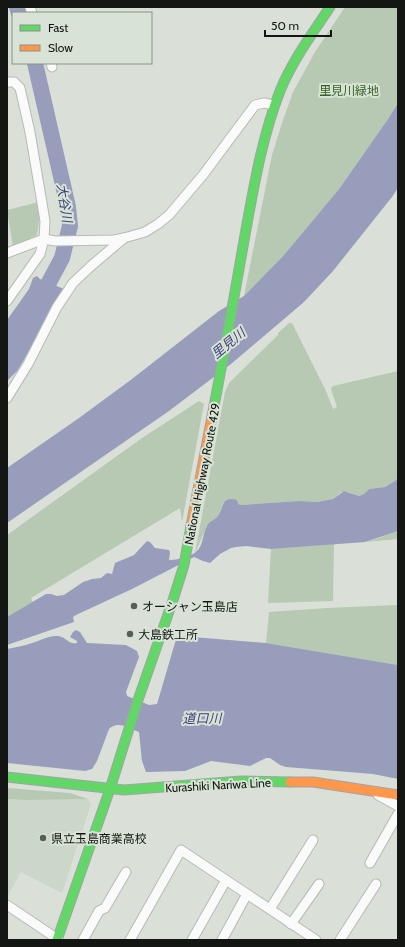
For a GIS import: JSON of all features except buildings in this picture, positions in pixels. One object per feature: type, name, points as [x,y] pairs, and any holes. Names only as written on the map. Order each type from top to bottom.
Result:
[{"type":"main road","name":"National Highway Route 429","points":[[58,939],[110,789],[138,700],[184,565],[261,150],[274,105],[304,46],[330,7]]},
{"type":"main road","name":"Kurashiki Nariwa Line","points":[[7,777],[124,790],[241,781],[313,782],[398,795]]},
{"type":"street","points":[[7,82],[14,82],[20,88],[41,188],[45,222],[44,238],[40,254],[7,301]]},
{"type":"street","points":[[7,253],[44,238],[55,240],[92,240],[124,238],[145,232],[169,215],[208,168],[255,105],[260,103],[274,105]]},
{"type":"street","points":[[7,398],[28,364],[57,307],[73,283],[124,238]]},
{"type":"street","points":[[370,790],[398,806]]},
{"type":"street","points":[[370,864],[398,814]]},
{"type":"street","points":[[270,909],[313,840]]},
{"type":"street","points":[[130,940],[181,850],[316,940]]},
{"type":"street","points":[[83,940],[99,911],[105,908],[126,872]]},
{"type":"street","points":[[192,940],[226,880]]},
{"type":"street","points":[[292,924],[319,884]]},
{"type":"street","points":[[340,940],[376,884]]},
{"type":"street","points":[[222,940],[247,894]]},
{"type":"street","points":[[7,905],[58,939]]},
{"type":"shaded area","name":"県立玉島商業高校","points":[[7,799],[88,799],[91,804],[62,893],[21,872],[7,897]]},
{"type":"green space","name":"里見川緑地","points":[[345,7],[398,7],[398,103],[339,189],[284,255],[244,296],[272,155],[282,123],[293,92],[315,52]]},
{"type":"green space","points":[[39,202],[40,215],[37,235],[13,247],[7,210]]},
{"type":"green space","points":[[289,323],[292,323],[326,391],[333,409],[337,407],[331,389],[333,386],[398,371],[398,479],[385,487],[369,489],[364,494],[359,496],[348,492],[341,492],[333,499],[317,502],[299,501],[241,505],[233,499],[223,503],[219,515],[207,526],[195,553],[225,392],[229,383]]},
{"type":"green space","points":[[199,401],[204,404],[182,522],[180,508],[31,598],[33,602],[7,617],[7,535],[142,438]]},
{"type":"green space","points":[[398,531],[398,539],[365,542],[373,540]]},
{"type":"green space","points":[[334,544],[333,601],[268,603],[271,549]]},
{"type":"green space","points":[[398,605],[398,665],[266,643],[269,612]]},
{"type":"green space","points":[[7,788],[70,793],[88,799],[7,799]]},
{"type":"water","name":"里見川","points":[[398,103],[398,188],[333,271],[304,302],[231,364],[169,411],[7,523],[7,468],[132,379],[219,311],[244,296],[284,255],[339,189]]},
{"type":"water","points":[[37,276],[40,279],[64,289],[18,370],[7,381],[7,320],[29,289],[33,278]]},
{"type":"water","points":[[398,479],[398,531],[365,542],[271,549],[246,546],[236,547],[220,554],[210,563],[194,557],[132,589],[76,615],[73,617],[74,622],[7,645],[7,617],[46,594],[57,596],[64,595],[83,582],[101,578],[107,573],[112,574],[115,563],[134,555],[147,541],[150,542],[155,548],[169,550],[169,560],[183,558],[193,554],[199,549],[202,543],[205,529],[208,524],[218,516],[225,501],[232,499],[237,500],[238,504],[241,505],[299,501],[317,502],[333,499],[344,491],[359,496],[364,494],[369,489],[385,487]]},
{"type":"water","name":"道口川","points":[[76,630],[80,632],[87,643],[126,645],[137,651],[139,657],[126,692],[127,696],[149,705],[157,704],[177,636],[266,643],[398,665],[398,779],[373,774],[286,767],[270,758],[266,758],[250,766],[211,761],[185,771],[146,772],[142,761],[139,732],[120,725],[112,726],[109,729],[97,761],[92,769],[85,771],[7,763],[7,649],[26,645],[54,636],[63,637],[71,643],[77,643],[77,641],[70,637]]},
{"type":"waterway","name":"大谷川","points":[[17,7],[19,12]]},
{"type":"waterway","name":"大谷川","points":[[35,64],[68,207],[70,226],[62,258],[39,301]]},
{"type":"traffic: fast","points":[[214,406],[252,198],[268,126],[280,91],[290,69],[330,7]]},
{"type":"traffic: fast","points":[[57,940],[110,789],[138,700],[173,600],[184,565],[191,526]]},
{"type":"traffic: fast","points":[[7,777],[124,790],[241,781],[290,782]]},
{"type":"traffic: slow","points":[[191,526],[214,406]]},
{"type":"traffic: slow","points":[[290,782],[313,782],[398,795]]},
{"type":"place","name":"オーシャン玉島店","points":[[134,606]]},
{"type":"place","name":"大島鉄工所","points":[[130,634]]},
{"type":"place","name":"県立玉島商業高校","points":[[43,838]]}]
